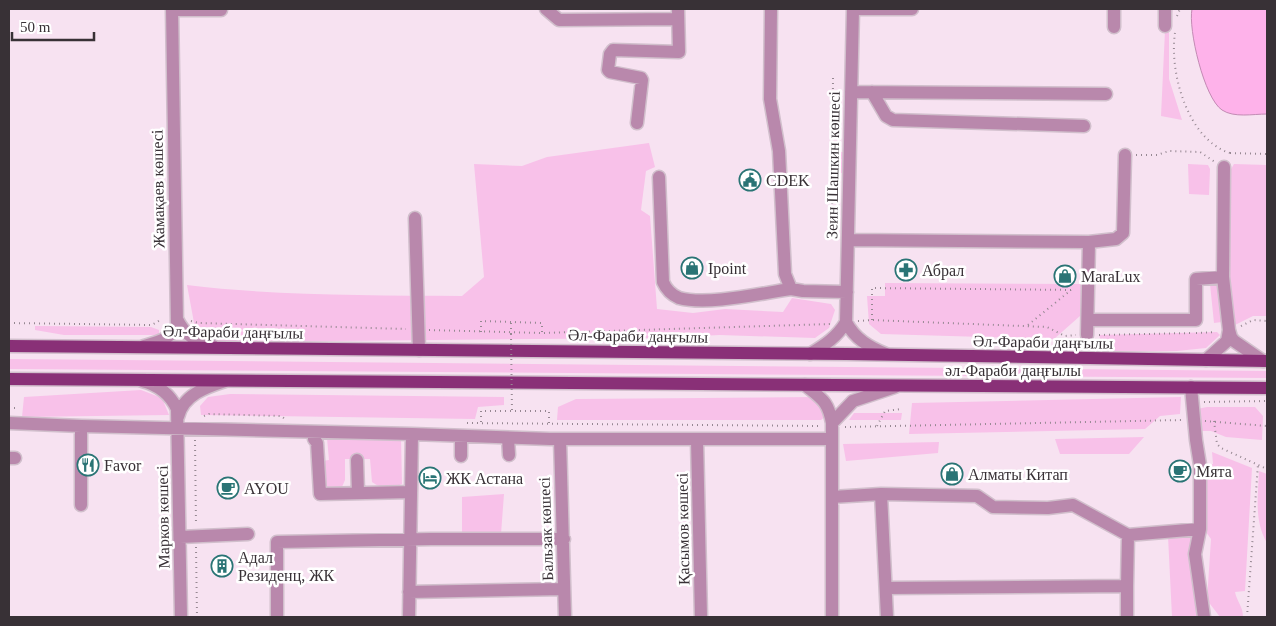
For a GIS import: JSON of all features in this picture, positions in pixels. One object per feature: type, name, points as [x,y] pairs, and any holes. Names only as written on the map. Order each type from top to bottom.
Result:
[{"type":"main road","name":"Әл-Фараби даңғылы","points":[[9,346],[810,354],[1265,361]]},
{"type":"main road","points":[[9,379],[805,385]]},
{"type":"main road","name":"әл-Фараби даңғылы","points":[[805,385],[1191,388]]},
{"type":"main road","points":[[1191,388],[1267,388]]},
{"type":"street","points":[[546,9],[559,20],[678,14],[679,52],[613,50],[610,54],[608,70],[610,72],[641,78],[642,80],[637,123]]},
{"type":"street","points":[[771,9],[770,99],[778,151],[785,274],[792,289]]},
{"type":"street","points":[[853,9],[912,9]]},
{"type":"street","name":"Зеин Шашкин көшесі","points":[[845,322],[853,9]]},
{"type":"street","points":[[1114,9],[1114,27]]},
{"type":"street","points":[[1165,9],[1172,25]]},
{"type":"street","points":[[172,10],[221,10]]},
{"type":"street","name":"Жамақаев көшесі","points":[[172,10],[177,319]]},
{"type":"street","points":[[851,92],[1106,94]]},
{"type":"street","points":[[872,92],[886,116],[894,120],[1084,126]]},
{"type":"street","points":[[848,239],[1089,242],[1116,239],[1123,233],[1125,155]]},
{"type":"street","points":[[1224,167],[1222,277],[1233,330],[1230,337],[1265,361]]},
{"type":"street","points":[[659,177],[663,282],[670,292],[680,298],[697,300],[716,300],[792,289],[803,292],[847,292]]},
{"type":"street","points":[[415,218],[419,350]]},
{"type":"street","points":[[1087,335],[1089,242]]},
{"type":"street","points":[[1088,320],[1196,320],[1196,279],[1222,277]]},
{"type":"street","points":[[142,347],[169,337],[175,330],[177,319]]},
{"type":"street","points":[[177,319],[189,336],[197,342],[220,348]]},
{"type":"street","points":[[810,354],[840,332],[845,322]]},
{"type":"street","points":[[845,322],[860,341],[888,355]]},
{"type":"street","points":[[1206,360],[1227,341],[1233,330]]},
{"type":"street","points":[[133,379],[147,382],[165,392],[174,403],[178,422]]},
{"type":"street","points":[[178,422],[182,406],[192,395],[215,384],[229,380]]},
{"type":"street","points":[[805,385],[830,408],[834,425],[832,439],[832,617]]},
{"type":"street","points":[[834,425],[853,402],[895,386]]},
{"type":"street","points":[[1191,388],[1200,466],[1200,529],[1195,554],[1204,617]]},
{"type":"street","points":[[9,422],[81,426],[178,422],[195,429],[508,438],[832,439]]},
{"type":"street","name":"Марков көшесі","points":[[178,422],[182,617]]},
{"type":"street","points":[[81,426],[81,505]]},
{"type":"street","points":[[314,432],[314,439],[317,444],[320,494],[411,492]]},
{"type":"street","points":[[409,617],[412,434]]},
{"type":"street","points":[[461,436],[461,456]]},
{"type":"street","points":[[508,438],[509,455]]},
{"type":"street","name":"Бальзак көшесі","points":[[560,439],[565,617]]},
{"type":"street","name":"Қасымов көшесі","points":[[696,440],[701,617]]},
{"type":"street","points":[[357,460],[358,493]]},
{"type":"street","points":[[832,497],[881,494],[977,496],[993,507],[1048,508],[1073,505],[1128,535],[1200,529]]},
{"type":"street","points":[[881,494],[887,617]]},
{"type":"street","points":[[180,537],[248,534]]},
{"type":"street","points":[[1127,617],[1128,535]]},
{"type":"street","points":[[277,617],[277,542],[411,539],[564,539]]},
{"type":"street","points":[[886,588],[1127,586]]},
{"type":"street","points":[[409,592],[564,589]]},
{"type":"path","points":[[1180,9],[1172,25],[1175,62],[1180,89],[1188,111],[1200,133],[1219,150],[1230,153],[1267,154]]},
{"type":"path","points":[[833,78],[832,236],[848,239]]},
{"type":"path","points":[[1125,155],[1157,155],[1169,150],[1200,152],[1224,167]]},
{"type":"path","points":[[872,320],[872,288],[1088,290]]},
{"type":"path","points":[[1027,326],[1071,290]]},
{"type":"path","points":[[9,322],[152,325],[162,319]]},
{"type":"path","points":[[190,320],[199,323],[511,333],[872,320],[1047,326],[1065,336],[1212,332]]},
{"type":"path","points":[[1233,330],[1253,320],[1267,320]]},
{"type":"path","points":[[481,332],[481,322],[511,322],[542,323],[542,333]]},
{"type":"path","points":[[511,322],[512,412]]},
{"type":"path","points":[[1202,402],[1267,401]]},
{"type":"path","points":[[9,408],[16,408]]},
{"type":"path","points":[[877,426],[885,411],[902,409]]},
{"type":"path","points":[[481,423],[481,411],[549,411],[549,424]]},
{"type":"path","points":[[197,617],[195,423],[209,414],[282,416],[291,423],[291,431]]},
{"type":"path","points":[[462,423],[877,426],[1194,420],[1267,426]]},
{"type":"path","points":[[1214,421],[1217,444],[1221,448],[1267,469]]},
{"type":"path","points":[[1267,437],[1267,461]]},
{"type":"path","points":[[1247,617],[1258,464]]},
{"type":"shaded area","points":[[1166,9],[1173,9],[1169,26],[1169,79],[1182,120],[1161,116]]},
{"type":"shaded area","points":[[1192,9],[1267,9],[1267,114],[1232,114],[1222,110],[1215,103],[1204,78],[1195,47],[1192,32]]},
{"type":"shaded area","points":[[649,143],[655,167],[646,171],[641,210],[650,216],[657,309],[693,313],[725,309],[783,312],[792,298],[831,304],[835,310],[829,328],[815,338],[720,335],[656,338],[218,342],[195,328],[187,285],[289,293],[462,296],[484,277],[474,164],[522,166],[547,157]]},
{"type":"shaded area","points":[[835,152],[846,152],[846,173],[835,173]]},
{"type":"shaded area","points":[[1188,164],[1208,165],[1210,169],[1209,195],[1189,194]]},
{"type":"shaded area","points":[[1234,164],[1267,165],[1267,316],[1253,316],[1235,325],[1228,287],[1227,268],[1230,171]]},
{"type":"shaded area","points":[[885,283],[1082,284],[1080,316],[1054,339],[881,334],[869,324],[867,296],[885,296]]},
{"type":"shaded area","points":[[1210,284],[1220,284],[1222,322],[1214,323]]},
{"type":"shaded area","points":[[35,326],[151,327],[159,330],[159,335],[64,335],[35,330]]},
{"type":"shaded area","points":[[1217,332],[1220,335],[1206,348],[1177,351],[1104,351],[1099,335]]},
{"type":"shaded area","points":[[9,359],[1267,371],[1267,378],[9,369]]},
{"type":"shaded area","points":[[141,390],[162,398],[169,415],[22,417],[24,397]]},
{"type":"shaded area","points":[[230,394],[504,397],[504,405],[478,407],[475,419],[201,415],[200,406],[208,397]]},
{"type":"shaded area","points":[[814,397],[826,416],[821,420],[557,420],[558,407],[576,399]]},
{"type":"shaded area","points":[[1181,397],[1180,414],[1160,416],[1145,429],[909,434],[912,403]]},
{"type":"shaded area","points":[[1207,407],[1255,407],[1263,416],[1262,440],[1226,437],[1211,431],[1197,431],[1197,409]]},
{"type":"shaded area","points":[[854,413],[902,413],[901,420],[849,420]]},
{"type":"shaded area","points":[[1144,437],[1129,454],[1060,454],[1055,439]]},
{"type":"shaded area","points":[[327,438],[401,438],[402,484],[395,487],[379,486],[372,482],[370,459],[345,459],[345,480],[342,487],[327,489],[322,461],[329,460]]},
{"type":"shaded area","points":[[939,442],[938,453],[846,461],[843,444]]},
{"type":"shaded area","points":[[1212,452],[1252,468],[1245,591],[1235,592],[1243,617],[1220,617],[1207,600],[1211,539],[1206,532],[1204,465],[1213,464]]},
{"type":"shaded area","points":[[1259,471],[1267,474],[1267,543],[1258,517]]},
{"type":"shaded area","points":[[504,494],[501,534],[462,533],[462,497]]},
{"type":"shaded area","points":[[1195,533],[1198,617],[1172,617],[1168,536]]},
{"type":"place","name":"CDEK","points":[[750,180]]},
{"type":"place","name":"Ipoint","points":[[692,268]]},
{"type":"place","name":"Абрал","points":[[906,270]]},
{"type":"place","name":"MaraLux","points":[[1065,276]]},
{"type":"place","name":"Favor","points":[[88,465]]},
{"type":"place","name":"Мята","points":[[1180,471]]},
{"type":"place","name":"Алматы Китап","points":[[952,474]]},
{"type":"place","name":"ЖК Астана","points":[[430,478]]},
{"type":"place","name":"AYOU","points":[[228,488]]},
{"type":"place","name":"Адал Резиденц, ЖК","points":[[222,566]]}]
